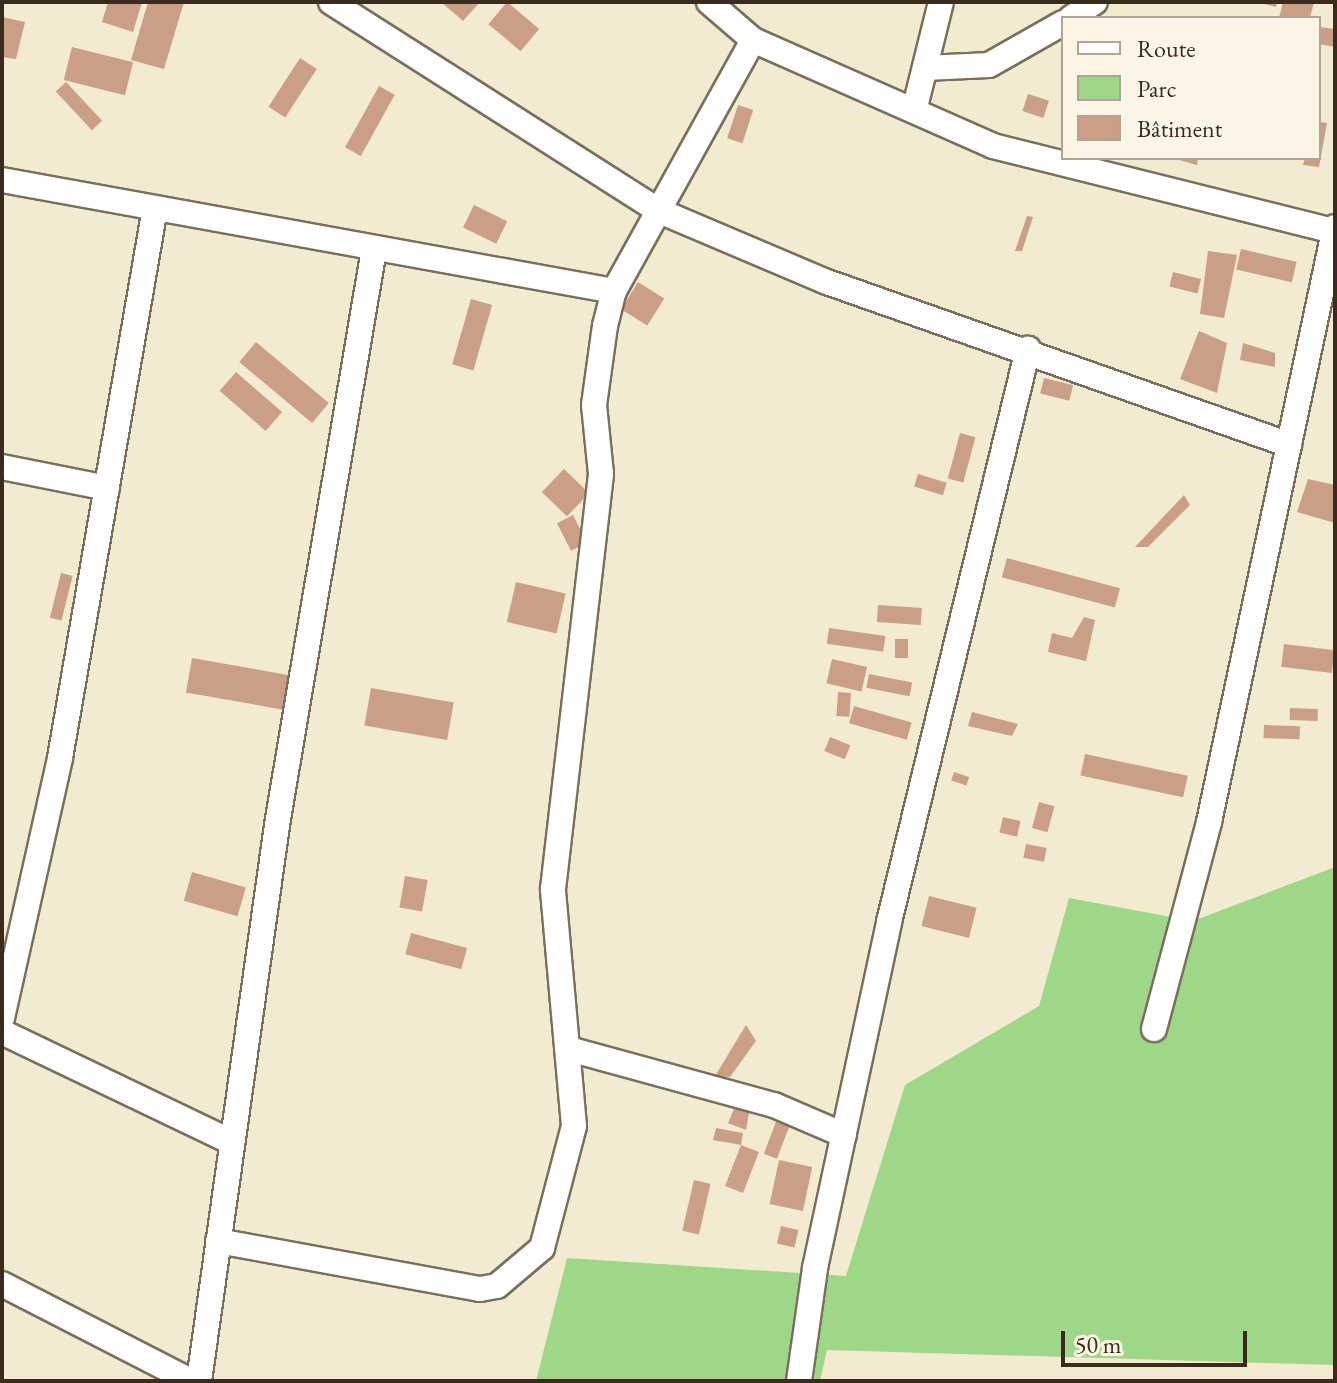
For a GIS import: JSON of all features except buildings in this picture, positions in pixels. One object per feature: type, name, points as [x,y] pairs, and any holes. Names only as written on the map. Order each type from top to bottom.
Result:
[{"type":"street","points":[[331,2],[657,210],[827,282],[1028,349],[1289,445]]},
{"type":"street","points":[[915,107],[941,2]]},
{"type":"street","points":[[1074,16],[1095,2]]},
{"type":"street","points":[[712,3],[753,40],[915,107],[993,146],[1335,229],[1332,265],[1289,445],[1209,822],[1154,1029]]},
{"type":"street","points":[[925,68],[989,65],[1061,24]]},
{"type":"street","points":[[218,1241],[480,1289],[497,1286],[542,1248],[574,1126],[553,889],[601,474],[594,405],[614,291],[753,40]]},
{"type":"street","points":[[2,180],[614,291]]},
{"type":"street","points":[[2,1018],[60,758],[155,208]]},
{"type":"street","points":[[199,1381],[232,1142],[374,249]]},
{"type":"street","points":[[799,1381],[844,1135],[1028,349]]},
{"type":"street","points":[[2,467],[107,488]]},
{"type":"street","points":[[2,1032],[232,1142]]},
{"type":"street","points":[[569,1049],[774,1105],[844,1135]]},
{"type":"street","points":[[2,1284],[191,1381]]},
{"type":"green space","points":[[1335,867],[1335,1365],[827,1350],[820,1381],[536,1381],[567,1258],[846,1276],[905,1085],[1039,1006],[1069,898],[1193,921]]}]
